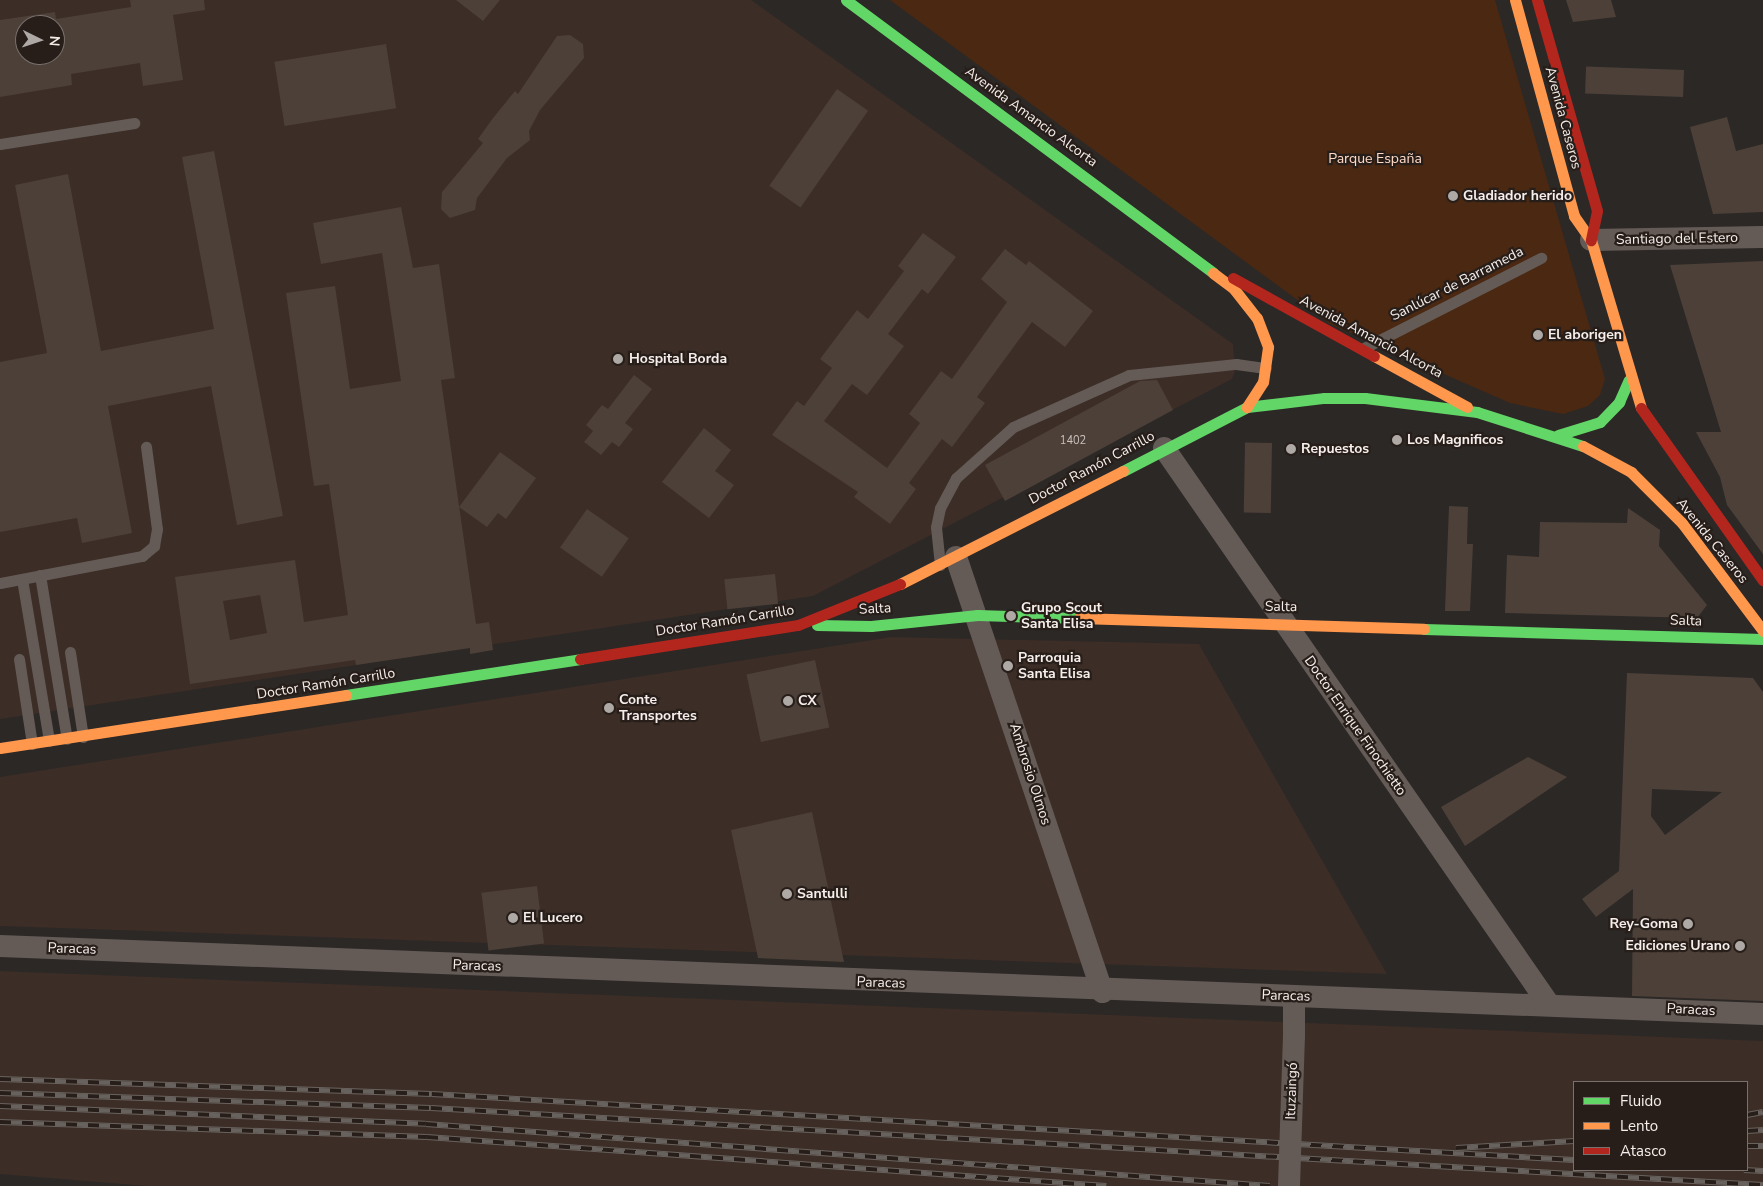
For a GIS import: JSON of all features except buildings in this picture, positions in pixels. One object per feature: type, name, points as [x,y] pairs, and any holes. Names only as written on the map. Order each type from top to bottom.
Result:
[{"type":"main road","name":"Avenida Amancio Alcorta","points":[[846,0],[1199,259],[1234,289],[1257,318],[1268,347],[1266,368],[1247,407]]},
{"type":"main road","name":"Avenida Caseros","points":[[1515,0],[1574,216],[1591,240],[1630,380],[1656,435],[1763,580]]},
{"type":"main road","name":"Avenida Caseros","points":[[1537,0],[1597,211],[1591,240]]},
{"type":"main road","name":"Avenida Amancio Alcorta","points":[[1199,259],[1360,350],[1432,384],[1477,412]]},
{"type":"main road","points":[[1558,435],[1600,422],[1619,402],[1630,380]]},
{"type":"main road","name":"Doctor Ramón Carrillo","points":[[0,748],[798,625],[857,605],[948,561],[1164,448],[1247,407],[1344,397],[1477,412],[1558,435]]},
{"type":"main road","name":"Avenida Caseros","points":[[1558,435],[1606,456],[1645,485],[1695,539],[1763,631]]},
{"type":"main road","name":"Salta","points":[[798,625],[871,626],[977,615],[1282,622],[1763,639]]},
{"type":"street","name":"Santiago del Estero","points":[[1591,240],[1763,238]]},
{"type":"street","name":"Doctor Enrique Finochietto","points":[[1164,448],[1282,622],[1548,1003]]},
{"type":"street","name":"Ambrosio Olmos","points":[[948,561],[977,615],[1102,992]]},
{"type":"street","name":"Paracas","points":[[0,946],[1102,992],[1548,1003],[1763,1014]]},
{"type":"street","name":"Ituzaingó","points":[[1289,1186],[1294,996]]},
{"type":"lane","points":[[0,144],[134,123]]},
{"type":"lane","name":"Sanlúcar de Barrameda","points":[[1360,350],[1541,258]]},
{"type":"lane","points":[[948,561],[936,527],[940,508],[956,478],[1013,427],[1129,375],[1236,364],[1266,368]]},
{"type":"lane","points":[[0,583],[142,556],[154,546],[157,530],[146,447]]},
{"type":"lane","points":[[40,575],[67,739]]},
{"type":"lane","points":[[22,579],[49,741]]},
{"type":"lane","points":[[70,652],[83,736]]},
{"type":"lane","points":[[19,659],[32,744]]},
{"type":"lane","points":[[40,683],[57,680]]},
{"type":"shaded area","name":"Hospital Borda","points":[[0,0],[751,0],[1233,344],[1235,371],[1232,379],[813,596],[0,719]]},
{"type":"shaded area","points":[[891,637],[1199,644],[1387,974],[0,926],[0,777]]},
{"type":"shaded area","points":[[0,971],[1763,1041],[1763,1186],[147,1186],[0,1174]]},
{"type":"green space","name":"Parque España","points":[[890,0],[1495,0],[1605,379],[1600,395],[1588,406],[1563,414],[1510,403],[1330,324]]},
{"type":"railway","points":[[0,1079],[432,1094],[1573,1160]]},
{"type":"railway","points":[[0,1093],[431,1108],[1763,1185]]},
{"type":"railway","points":[[0,1106],[426,1124],[1270,1186]]},
{"type":"railway","points":[[1748,1115],[1763,1112]]},
{"type":"railway","points":[[0,1122],[427,1137],[1106,1186]]},
{"type":"railway","points":[[1748,1131],[1763,1130]]},
{"type":"railway","points":[[1456,1148],[1573,1141]]},
{"type":"railway","points":[[1748,1146],[1763,1146]]},
{"type":"railway","points":[[1748,1170],[1763,1171]]},
{"type":"traffic: fast","points":[[846,0],[1213,273]]},
{"type":"traffic: fast","points":[[1558,435],[1600,422],[1619,402],[1629,380]]},
{"type":"traffic: fast","points":[[1123,471],[1247,407],[1324,398],[1365,398],[1477,412],[1583,446]]},
{"type":"traffic: fast","points":[[817,625],[871,626],[977,615],[1079,618]]},
{"type":"traffic: fast","points":[[1424,629],[1763,639]]},
{"type":"traffic: fast","points":[[346,695],[580,659]]},
{"type":"traffic: slow","points":[[1515,0],[1574,216],[1591,240],[1641,408]]},
{"type":"traffic: slow","points":[[1213,273],[1234,289],[1257,318],[1268,347],[1263,382],[1247,407]]},
{"type":"traffic: slow","points":[[1374,356],[1467,407]]},
{"type":"traffic: slow","points":[[1583,446],[1631,472],[1682,523],[1763,631]]},
{"type":"traffic: slow","points":[[900,584],[1123,471]]},
{"type":"traffic: slow","points":[[1079,618],[1424,629]]},
{"type":"traffic: slow","points":[[0,748],[346,695]]},
{"type":"traffic: jam","points":[[1537,0],[1597,211],[1591,240]]},
{"type":"traffic: jam","points":[[1233,278],[1374,356]]},
{"type":"traffic: jam","points":[[1641,408],[1763,580]]},
{"type":"traffic: jam","points":[[580,659],[798,625],[900,584]]},
{"type":"place","name":"Gladiador herido","points":[[1453,196]]},
{"type":"place","name":"El aborigen","points":[[1538,335]]},
{"type":"place","name":"Hospital Borda","points":[[618,359]]},
{"type":"place","name":"Los Magnificos","points":[[1397,440]]},
{"type":"place","name":"Repuestos","points":[[1291,449]]},
{"type":"place","name":"Grupo Scout Santa Elisa","points":[[1011,616]]},
{"type":"place","name":"Parroquia Santa Elisa","points":[[1008,666]]},
{"type":"place","name":"CX","points":[[788,701]]},
{"type":"place","name":"Conte Transportes","points":[[609,708]]},
{"type":"place","name":"Santulli","points":[[787,894]]},
{"type":"place","name":"El Lucero","points":[[513,918]]},
{"type":"place","name":"Rey-Goma","points":[[1688,924]]},
{"type":"place","name":"Ediciones Urano","points":[[1740,946]]}]
